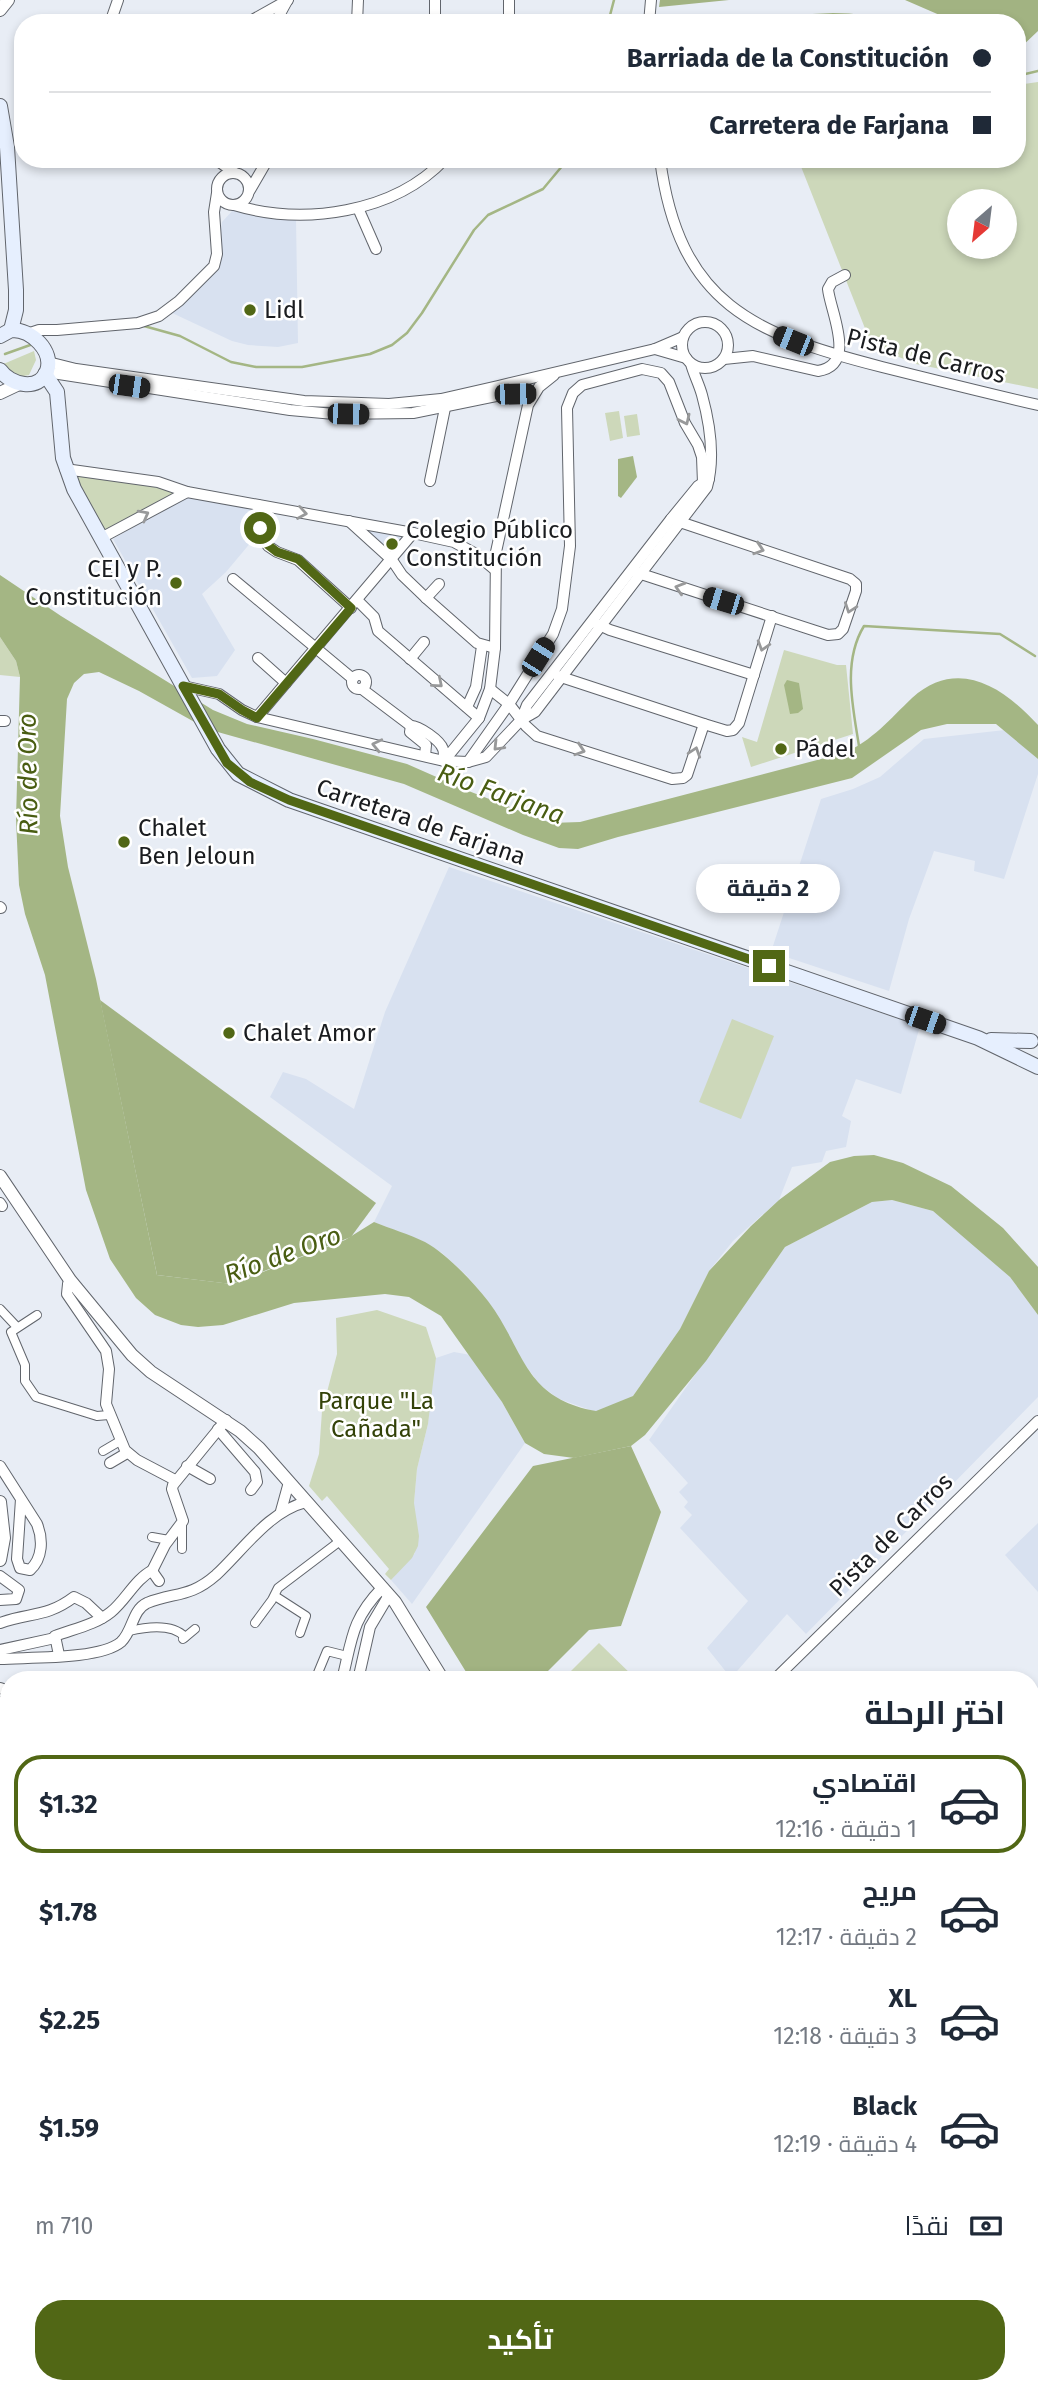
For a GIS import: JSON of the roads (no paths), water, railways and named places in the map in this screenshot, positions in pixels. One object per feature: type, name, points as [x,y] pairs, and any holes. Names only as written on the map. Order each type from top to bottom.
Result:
[{"type":"main road","points":[[0,106],[7,138],[17,333],[42,346]]},
{"type":"main road","name":"Carretera de Farjana","points":[[42,346],[43,373],[59,413],[65,469],[212,739],[227,763],[238,774],[289,800],[978,1038],[1034,1066]]},
{"type":"main road","points":[[0,370],[10,381],[19,384],[43,373]]},
{"type":"main road","name":"Carretera de Farjana","points":[[978,1038],[1004,1042],[1035,1040]]},
{"type":"main road","points":[[1034,1066],[1026,1060],[1024,1049],[1035,1040]]},
{"type":"street","points":[[0,10],[8,0]]},
{"type":"street","points":[[263,14],[288,0]]},
{"type":"street","points":[[17,333],[138,323],[159,316],[179,301],[214,266],[217,254],[215,202],[220,179],[218,168]]},
{"type":"street","points":[[228,168],[246,178],[249,193],[259,207],[274,213]]},
{"type":"street","points":[[216,222],[223,209],[242,203],[263,168]]},
{"type":"street","points":[[217,193],[224,202],[232,205],[274,213],[313,214],[358,208],[406,188],[433,168]]},
{"type":"street","name":"Pista de Carros","points":[[662,168],[669,204],[684,250],[700,276],[736,310],[775,334],[837,356],[1038,405]]},
{"type":"street","points":[[220,179],[224,175],[236,173]]},
{"type":"street","points":[[358,208],[376,249]]},
{"type":"street","points":[[655,349],[698,367],[712,367],[724,359],[752,356],[818,371],[829,367],[837,356],[840,335],[828,291],[832,282],[845,275]]},
{"type":"street","points":[[43,373],[76,369],[304,401],[365,405],[441,399],[655,349],[683,337],[694,324],[706,321],[719,325],[728,339],[752,356]]},
{"type":"street","points":[[42,346],[57,330]]},
{"type":"street","points":[[683,337],[682,348],[702,394],[712,455],[712,467],[706,481]]},
{"type":"street","points":[[724,359],[728,339]]},
{"type":"street","points":[[702,394],[712,367]]},
{"type":"street","points":[[468,762],[553,634],[564,602],[570,546],[569,400],[582,385],[649,369],[661,373],[669,382],[702,457],[706,490],[676,522],[557,675]]},
{"type":"street","points":[[43,373],[303,411],[388,414],[445,408],[496,396],[534,394],[549,378],[562,371]]},
{"type":"street","points":[[444,761],[479,718],[490,689],[495,648],[496,552],[526,413],[534,394],[535,384],[529,379]]},
{"type":"street","points":[[0,393],[19,384]]},
{"type":"street","points":[[430,481],[445,408]]},
{"type":"street","points":[[65,469],[158,482],[187,492],[413,533],[466,547],[494,569]]},
{"type":"street","points":[[101,538],[187,492]]},
{"type":"street","points":[[258,505],[261,534],[268,545],[277,552],[298,559],[374,617],[379,631],[479,718]]},
{"type":"street","points":[[349,521],[392,560],[402,575],[426,598],[482,646],[495,648]]},
{"type":"street","points":[[636,573],[828,635],[838,634],[843,629],[856,591],[853,581],[847,577],[676,522]]},
{"type":"street","points":[[257,718],[413,533]]},
{"type":"street","points":[[233,579],[353,679],[358,675],[364,677],[366,684],[362,689],[411,726],[416,726],[439,743],[444,750],[444,761]]},
{"type":"street","points":[[426,598],[439,584]]},
{"type":"street","points":[[374,617],[383,606]]},
{"type":"street","points":[[557,675],[704,724],[727,731],[733,730],[739,723],[772,616]]},
{"type":"street","points":[[185,690],[219,694],[257,718],[444,761],[479,761],[492,753],[521,720],[532,715],[572,647],[597,624]]},
{"type":"street","points":[[597,624],[754,675]]},
{"type":"street","points":[[553,634],[572,647]]},
{"type":"street","points":[[410,659],[424,642]]},
{"type":"street","points":[[467,707],[476,687],[482,646]]},
{"type":"street","points":[[258,658],[286,683]]},
{"type":"street","points":[[490,689],[509,704],[537,736],[672,779],[683,778],[688,772],[704,724]]},
{"type":"street","points":[[411,726],[410,732],[426,745],[425,756]]},
{"type":"street","points":[[0,1176],[70,1280],[141,1364],[222,1425],[259,1448],[386,1592],[413,1629],[438,1671]]},
{"type":"street","points":[[70,1280],[67,1294],[106,1351],[106,1396],[109,1415],[120,1441],[132,1456],[175,1480]]},
{"type":"street","points":[[0,1309],[17,1327]]},
{"type":"street","points":[[37,1315],[17,1327],[12,1334],[25,1365],[25,1381],[36,1397],[97,1416],[109,1415]]},
{"type":"street","name":"Pista de Carros","points":[[783,1671],[1038,1421]]},
{"type":"street","points":[[182,1549],[182,1517],[173,1489],[175,1480],[222,1425]]},
{"type":"street","points":[[222,1425],[255,1472],[257,1482],[251,1490]]},
{"type":"street","points":[[103,1451],[120,1441]]},
{"type":"street","points":[[110,1463],[132,1456]]},
{"type":"street","points":[[132,1456],[137,1474]]},
{"type":"street","points":[[0,1465],[4,1482],[21,1499],[40,1534],[40,1553],[30,1570],[25,1570],[18,1564],[21,1499]]},
{"type":"street","points":[[187,1466],[210,1479]]},
{"type":"street","points":[[281,1511],[289,1482]]},
{"type":"street","points":[[0,1502],[4,1538],[0,1560]]},
{"type":"street","points":[[0,1659],[100,1652],[112,1648],[122,1641],[141,1607],[184,1594],[206,1583],[281,1511],[306,1502]]},
{"type":"street","points":[[0,1650],[55,1638],[55,1635],[102,1618],[115,1608],[142,1577],[153,1570],[169,1540],[182,1524]]},
{"type":"street","points":[[152,1537],[169,1540]]},
{"type":"street","points":[[255,1623],[278,1588],[340,1541]]},
{"type":"street","points":[[153,1570],[152,1573],[159,1581]]},
{"type":"street","points":[[1,1600],[5,1579]]},
{"type":"street","points":[[360,1671],[370,1627],[386,1592]]},
{"type":"street","points":[[344,1671],[351,1636],[359,1618],[369,1602],[386,1592]]},
{"type":"street","points":[[275,1596],[306,1616],[300,1633]]},
{"type":"street","points":[[0,1623],[50,1612],[74,1597],[86,1603],[102,1618]]},
{"type":"street","points":[[129,1631],[145,1627],[176,1629],[184,1638],[195,1629]]},
{"type":"street","points":[[347,1655],[365,1627],[370,1627]]},
{"type":"street","points":[[55,1638],[59,1655]]},
{"type":"street","points":[[319,1671],[327,1651],[347,1655]]},
{"type":"water","points":[[633,456],[637,477],[621,498],[618,496],[618,459]]},
{"type":"water","name":"Río de Oro","points":[[0,575],[213,710],[247,724],[407,764],[551,823],[580,822],[844,753],[872,736],[912,698],[929,686],[946,680],[979,682],[1010,699],[1038,725],[1038,759],[996,724],[947,724],[921,730],[852,778],[578,849],[559,848],[523,835],[404,784],[207,729],[99,672],[84,674],[74,683],[67,699],[60,816],[68,867],[96,979],[157,1275],[232,1284],[345,1240],[374,1222],[425,1242],[450,1261],[488,1301],[528,1370],[540,1383],[572,1405],[596,1411],[633,1396],[680,1329],[709,1271],[779,1200],[830,1162],[854,1156],[874,1155],[903,1163],[951,1186],[1003,1228],[1038,1267],[1038,1315],[1010,1277],[933,1211],[892,1200],[872,1202],[785,1247],[706,1361],[645,1435],[631,1446],[574,1458],[544,1454],[525,1443],[502,1402],[441,1316],[409,1297],[385,1294],[294,1303],[223,1325],[198,1327],[181,1325],[155,1315],[136,1298],[110,1259],[86,1190],[45,975],[25,914],[19,885],[16,819],[20,677],[16,661],[0,637]]},
{"type":"water","points":[[787,680],[799,683],[803,709],[798,713],[790,714],[784,685]]},
{"type":"waterway","points":[[610,14],[614,0]]},
{"type":"waterway","points":[[1026,74],[1038,71]]},
{"type":"waterway","points":[[144,326],[180,336],[231,362],[256,367],[302,367],[370,354],[392,345],[407,333],[474,230],[488,215],[543,189],[560,168]]},
{"type":"waterway","points":[[5,354],[33,344]]},
{"type":"waterway","points":[[859,746],[852,700],[851,670],[857,640],[864,626],[1000,634],[1035,656]]},
{"type":"place","name":"Lidl","points":[[250,310]]},
{"type":"place","name":"Colegio Público Constitución","points":[[392,544]]},
{"type":"place","name":"CEI y P. Constitución","points":[[176,583]]},
{"type":"place","name":"Pádel","points":[[781,749]]},
{"type":"place","name":"Chalet Ben Jeloun","points":[[124,842]]},
{"type":"place","name":"Chalet Amor","points":[[229,1033]]},
{"type":"water label","name":"Río Farjana","points":[[501,794]]},
{"type":"park label","name":"Parque \"La Cañada\"","points":[[376,1415]]}]
